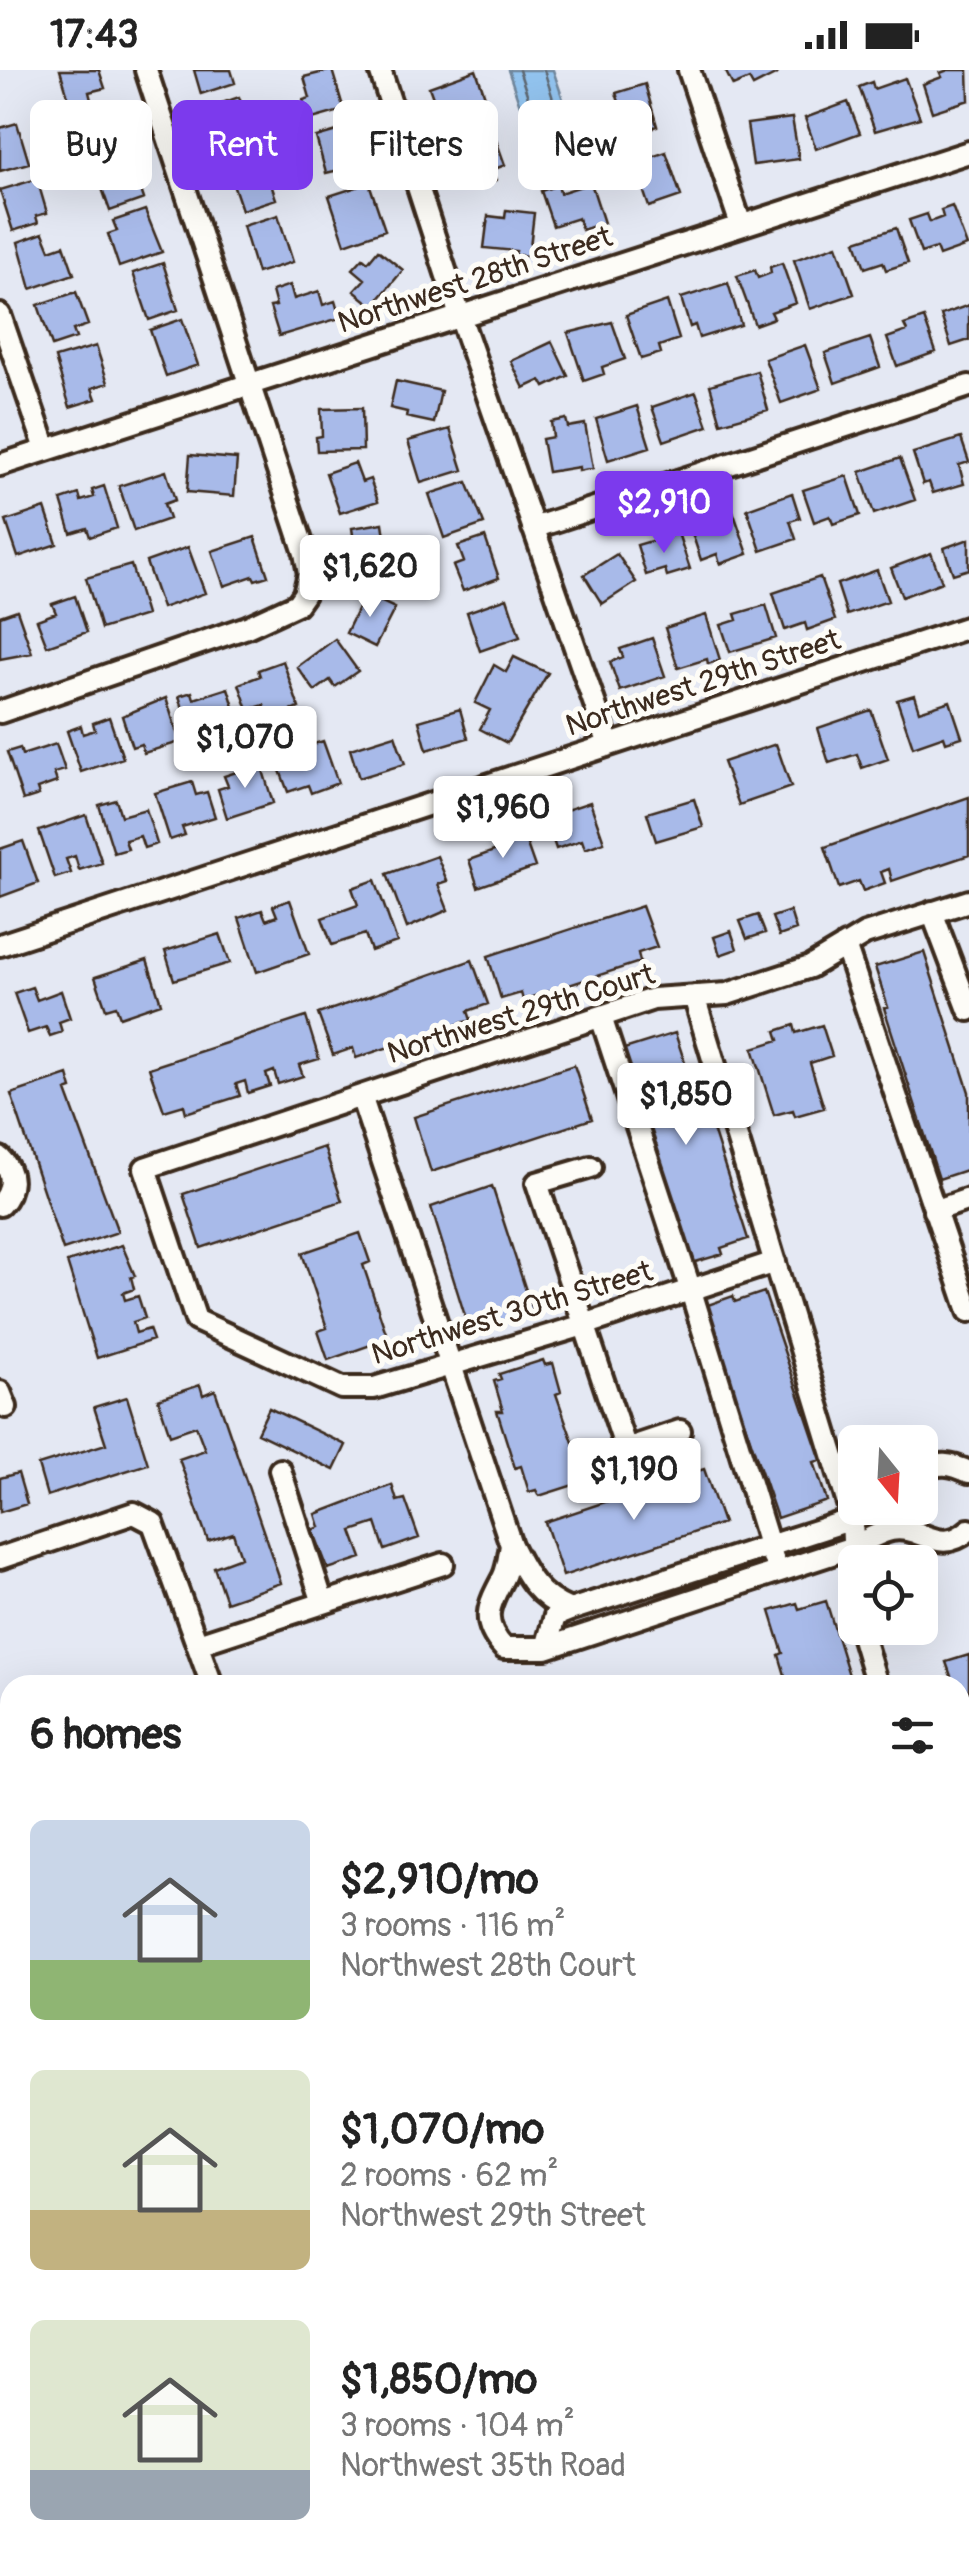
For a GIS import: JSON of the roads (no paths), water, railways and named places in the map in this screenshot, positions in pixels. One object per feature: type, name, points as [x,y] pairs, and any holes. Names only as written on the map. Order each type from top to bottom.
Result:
[{"type":"street","points":[[0,712],[247,627],[297,604],[309,574],[146,70]]},
{"type":"street","points":[[380,70],[460,316],[609,745]]},
{"type":"street","points":[[690,70],[741,225]]},
{"type":"street","name":"Northwest 28th Street","points":[[0,465],[969,152]]},
{"type":"street","points":[[0,315],[46,450]]},
{"type":"street","points":[[533,528],[969,386]]},
{"type":"street","name":"Northwest 29th Street","points":[[0,944],[969,627]]},
{"type":"street","name":"Northwest 29th Court","points":[[145,1168],[653,999],[726,994],[810,966],[866,934],[969,901]]},
{"type":"street","points":[[932,912],[969,1010]]},
{"type":"street","points":[[846,946],[969,1311]]},
{"type":"street","points":[[694,996],[838,1471]]},
{"type":"street","points":[[601,1016],[691,1290],[767,1545],[779,1571]]},
{"type":"street","points":[[361,1096],[511,1545],[530,1583],[551,1602],[570,1610]]},
{"type":"street","points":[[0,1158],[10,1172],[12,1184],[0,1205]]},
{"type":"street","points":[[591,1167],[537,1183],[584,1325],[626,1448],[680,1431]]},
{"type":"street","name":"Northwest 30th Street","points":[[145,1168],[196,1320],[342,1388],[374,1388],[451,1367],[775,1262]]},
{"type":"street","points":[[934,1211],[969,1199]]},
{"type":"street","points":[[938,1465],[950,1463],[969,1472]]},
{"type":"street","points":[[280,1470],[323,1603]]},
{"type":"street","points":[[0,1558],[134,1513],[153,1524],[209,1675]]},
{"type":"street","points":[[546,1648],[555,1616],[838,1522]]},
{"type":"street","points":[[854,1545],[893,1529],[939,1541],[955,1540],[969,1530]]},
{"type":"street","points":[[511,1545],[505,1575],[488,1608],[494,1637],[504,1648],[527,1650],[546,1648],[838,1551]]},
{"type":"street","points":[[198,1644],[443,1564]]},
{"type":"street","points":[[865,1645],[874,1675]]},
{"type":"water","points":[[508,70],[553,70],[563,100],[518,100]]}]
